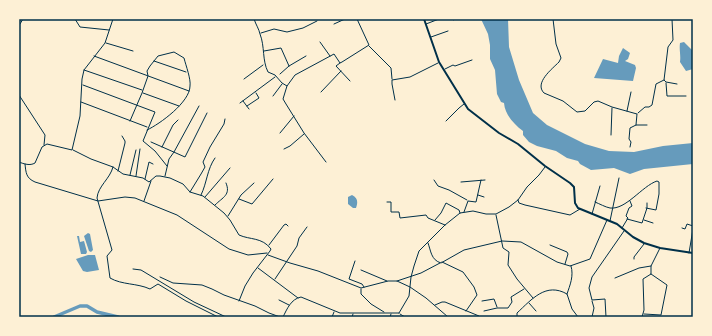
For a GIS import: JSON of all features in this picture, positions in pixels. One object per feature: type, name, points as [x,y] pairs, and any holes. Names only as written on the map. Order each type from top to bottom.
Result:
[{"type":"main road","points":[[424,19],[442,70],[464,104],[476,116],[499,133],[522,147],[545,166],[573,185],[575,203],[581,209],[609,220],[644,243],[660,248],[693,253]]},
{"type":"street","points":[[20,24],[23,19]]},
{"type":"street","points":[[75,19],[80,27],[110,30]]},
{"type":"street","points":[[72,150],[78,127],[84,70],[105,43],[113,19]]},
{"type":"street","points":[[254,19],[260,33],[264,51],[264,64],[268,72],[275,75],[287,86]]},
{"type":"street","points":[[334,24],[345,19]]},
{"type":"street","points":[[357,19],[369,45],[391,68],[395,100]]},
{"type":"street","points":[[426,24],[439,19]]},
{"type":"street","points":[[553,19],[556,44],[561,58],[542,81],[540,88],[542,91],[563,101],[577,112],[585,111],[595,101],[637,114]]},
{"type":"street","points":[[587,19],[594,19]]},
{"type":"street","points":[[672,19],[673,40],[668,47],[665,81],[667,96],[686,96]]},
{"type":"street","points":[[260,33],[274,29],[287,32],[303,28],[317,21]]},
{"type":"street","points":[[430,37],[448,31]]},
{"type":"street","points":[[320,42],[330,57]]},
{"type":"street","points":[[105,43],[133,51]]},
{"type":"street","points":[[350,81],[336,66],[369,45]]},
{"type":"street","points":[[264,51],[282,48],[289,66]]},
{"type":"street","points":[[130,121],[148,76],[147,71],[158,56],[174,52],[184,58],[190,86],[189,91],[180,106],[164,120],[147,130]]},
{"type":"street","points":[[326,162],[304,133],[284,99],[287,86],[295,75],[334,54],[340,63]]},
{"type":"street","points":[[94,56],[189,91]]},
{"type":"street","points":[[280,74],[289,66],[306,56]]},
{"type":"street","points":[[442,70],[453,65],[455,66],[472,60]]},
{"type":"street","points":[[154,61],[187,72]]},
{"type":"street","points":[[392,80],[410,77],[439,62]]},
{"type":"street","points":[[244,79],[264,64]]},
{"type":"street","points":[[84,70],[180,106]]},
{"type":"street","points":[[321,92],[341,71]]},
{"type":"street","points":[[240,103],[276,77]]},
{"type":"street","points":[[636,125],[637,114],[645,107],[652,105],[656,84],[665,81],[677,84]]},
{"type":"street","points":[[273,96],[282,83]]},
{"type":"street","points":[[82,85],[155,112],[143,141],[155,151],[167,166]]},
{"type":"street","points":[[247,106],[260,98],[255,92]]},
{"type":"street","points":[[627,111],[631,92]]},
{"type":"street","points":[[19,95],[45,135],[44,145],[35,163],[30,165],[19,162]]},
{"type":"street","points":[[81,101],[148,128]]},
{"type":"street","points":[[243,101],[249,109]]},
{"type":"street","points":[[446,121],[458,108],[464,104]]},
{"type":"street","points":[[165,177],[171,155],[199,106]]},
{"type":"street","points":[[611,135],[612,107]]},
{"type":"street","points":[[151,142],[184,157],[207,113]]},
{"type":"street","points":[[280,133],[294,116]]},
{"type":"street","points":[[190,192],[205,167],[203,162],[210,147],[222,128],[225,119]]},
{"type":"street","points":[[162,147],[173,125],[178,120]]},
{"type":"street","points":[[630,147],[630,128],[636,125],[647,125]]},
{"type":"street","points":[[284,149],[290,146],[304,133]]},
{"type":"street","points":[[118,171],[125,143],[122,136]]},
{"type":"street","points":[[44,145],[47,144],[72,150],[113,167],[123,174],[136,176],[149,182],[152,181]]},
{"type":"street","points":[[136,176],[140,149]]},
{"type":"street","points":[[130,175],[136,150]]},
{"type":"street","points":[[201,196],[215,158]]},
{"type":"street","points":[[145,180],[149,162],[153,164]]},
{"type":"street","points":[[25,164],[26,175],[29,179],[35,182],[98,201],[135,198],[177,215],[229,249],[248,255],[267,254],[286,262],[318,271],[361,288],[411,277],[429,270],[464,250],[502,241],[520,242],[557,262],[571,266],[590,259],[609,220],[619,178]]},
{"type":"street","points":[[399,316],[408,298],[411,277],[418,254],[428,242],[445,225],[464,212],[473,211],[486,214],[500,213],[518,200],[545,166]]},
{"type":"street","points":[[113,167],[112,174],[98,194],[98,201],[112,250],[107,256],[110,278],[116,281],[143,286],[150,289],[158,284],[186,301],[218,317]]},
{"type":"street","points":[[205,198],[230,168]]},
{"type":"street","points":[[144,201],[152,181],[156,176],[165,177],[183,184],[190,192],[205,198],[227,217],[238,235],[255,239],[268,245],[271,249],[245,286],[239,301]]},
{"type":"street","points":[[239,199],[252,204],[273,180]]},
{"type":"street","points":[[434,180],[438,186],[448,189],[468,201],[476,202],[481,180]]},
{"type":"street","points":[[461,182],[485,180]]},
{"type":"street","points":[[595,202],[611,208],[624,205],[649,184],[657,181],[659,182],[659,194],[656,210],[647,208]]},
{"type":"street","points":[[215,206],[228,193],[229,188],[226,183]]},
{"type":"street","points":[[227,217],[239,199],[254,183]]},
{"type":"street","points":[[592,214],[600,186]]},
{"type":"street","points":[[478,195],[484,197]]},
{"type":"street","points":[[518,200],[519,203],[525,205],[563,214],[570,215],[581,209]]},
{"type":"street","points":[[464,212],[468,201]]},
{"type":"street","points":[[592,317],[594,308],[589,288],[592,277],[623,229],[629,208],[632,206],[629,201]]},
{"type":"street","points":[[387,202],[391,202],[391,212],[400,212],[400,218],[426,215],[428,218],[445,225]]},
{"type":"street","points":[[434,221],[441,213],[446,203],[459,210],[460,214]]},
{"type":"street","points":[[627,219],[642,223],[647,208],[647,203]]},
{"type":"street","points":[[496,214],[503,248],[509,252],[508,265],[533,298]]},
{"type":"street","points":[[644,220],[653,223]]},
{"type":"street","points":[[268,245],[284,225],[286,224],[288,226]]},
{"type":"street","points":[[682,228],[684,229],[686,224],[693,228],[689,253]]},
{"type":"street","points":[[275,280],[297,246],[299,238],[307,227]]},
{"type":"street","points":[[428,242],[433,258],[437,262],[441,262],[463,272],[474,287],[477,294],[466,311]]},
{"type":"street","points":[[634,259],[638,250],[644,243]]},
{"type":"street","points":[[550,245],[567,252],[568,254],[565,264]]},
{"type":"street","points":[[651,274],[652,266],[660,248]]},
{"type":"street","points":[[355,261],[349,279],[362,284],[364,288]]},
{"type":"street","points":[[571,266],[573,271],[567,294],[572,309],[578,317]]},
{"type":"street","points":[[615,278],[639,268],[652,266]]},
{"type":"street","points":[[258,268],[298,298],[304,298],[334,311],[342,313],[400,313],[405,317]]},
{"type":"street","points":[[133,269],[141,270],[194,302],[226,317]]},
{"type":"street","points":[[361,270],[388,281]]},
{"type":"street","points":[[642,317],[643,279],[651,274]]},
{"type":"street","points":[[643,314],[662,315],[667,285],[651,274]]},
{"type":"street","points":[[160,277],[173,283],[202,285],[280,317]]},
{"type":"street","points":[[397,281],[410,287],[435,305],[448,317]]},
{"type":"street","points":[[361,288],[361,294],[384,312]]},
{"type":"street","points":[[484,311],[497,308],[508,308],[510,306],[511,297],[525,289]]},
{"type":"street","points":[[517,317],[517,313],[539,293],[558,290],[567,294]]},
{"type":"street","points":[[283,317],[289,306],[298,298]]},
{"type":"street","points":[[482,301],[494,299],[497,308]]},
{"type":"street","points":[[592,300],[605,299],[606,317]]},
{"type":"street","points":[[279,300],[289,306]]},
{"type":"street","points":[[435,305],[446,302],[479,316],[478,317]]},
{"type":"street","points":[[528,303],[536,311]]},
{"type":"street","points":[[332,317],[334,311]]},
{"type":"street","points":[[352,317],[353,313]]},
{"type":"street","points":[[372,317],[373,313]]},
{"type":"street","points":[[390,317],[391,313]]},
{"type":"water","points":[[481,19],[508,19],[509,47],[519,80],[533,113],[547,125],[585,144],[609,151],[634,152],[663,146],[693,143],[693,164],[644,169],[630,174],[614,168],[591,170],[580,164],[578,161],[567,158],[556,151],[537,146],[529,142],[523,135],[523,131],[508,115],[504,103],[501,102],[497,94],[495,70],[490,59],[488,34]]},
{"type":"water","points":[[684,42],[693,51],[693,69],[686,71],[680,62],[680,43]]},
{"type":"water","points":[[623,48],[630,53],[628,59],[625,61],[635,65],[636,68],[633,81],[594,78],[603,59],[618,63],[619,56]]},
{"type":"water","points":[[352,195],[357,200],[356,208],[353,208],[348,204],[348,197]]},
{"type":"water","points":[[88,233],[90,234],[93,250],[91,252],[89,251],[84,236]]},
{"type":"water","points":[[77,236],[79,236],[80,242],[84,241],[87,252],[86,254],[81,254]]},
{"type":"water","points":[[88,255],[95,255],[99,270],[87,272],[83,271],[76,259]]},
{"type":"waterway","points":[[54,317],[80,306],[87,306],[97,312],[118,317]]}]
